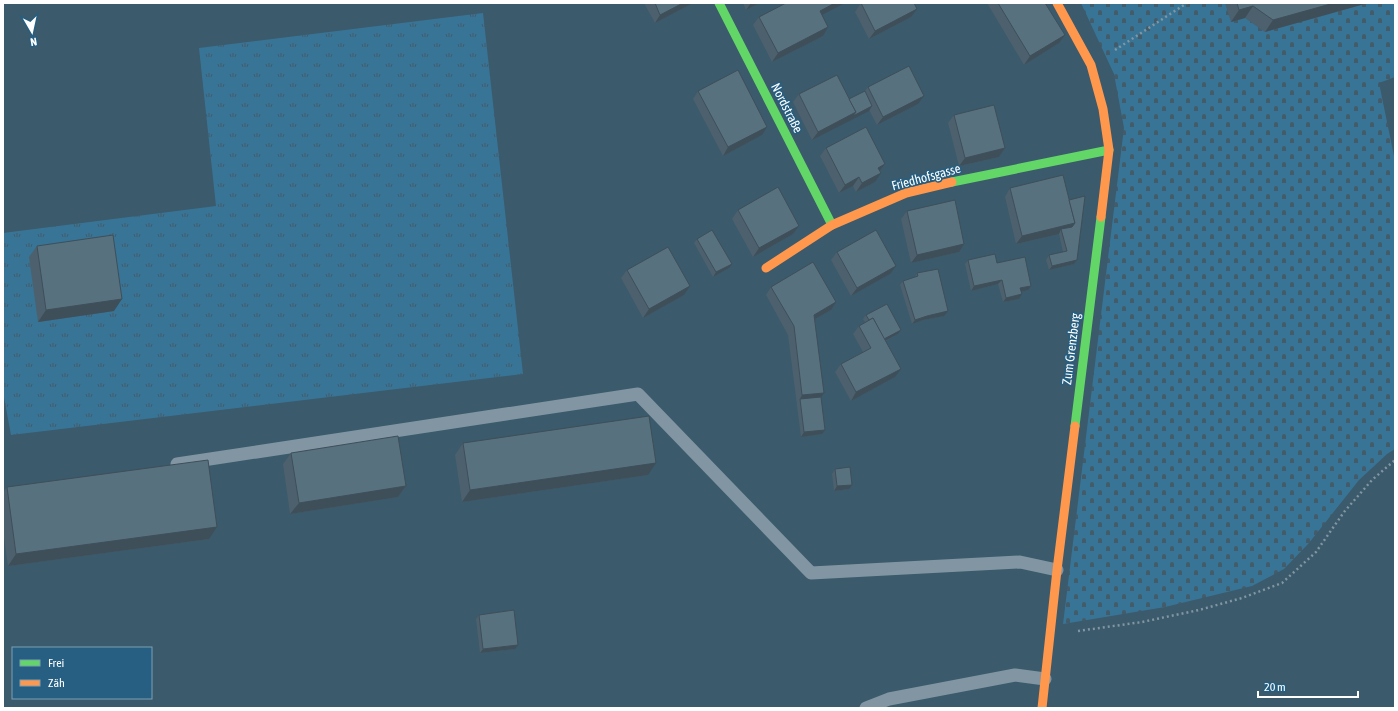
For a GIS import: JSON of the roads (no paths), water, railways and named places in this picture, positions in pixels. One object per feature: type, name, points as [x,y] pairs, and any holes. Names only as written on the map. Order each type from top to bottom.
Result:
[{"type":"street","name":"Nordstraße","points":[[719,3],[832,225]]},
{"type":"street","name":"Zum Grenzberg","points":[[1042,708],[1057,570],[1109,150],[1103,109],[1091,65],[1057,3]]},
{"type":"street","name":"Friedhofsgasse","points":[[766,268],[832,225],[906,193],[974,177],[1109,150]]},
{"type":"lane","points":[[168,465],[638,394],[811,573],[1020,562],[1057,570]]},
{"type":"lane","points":[[866,708],[889,699],[1015,675],[1045,679]]}]
